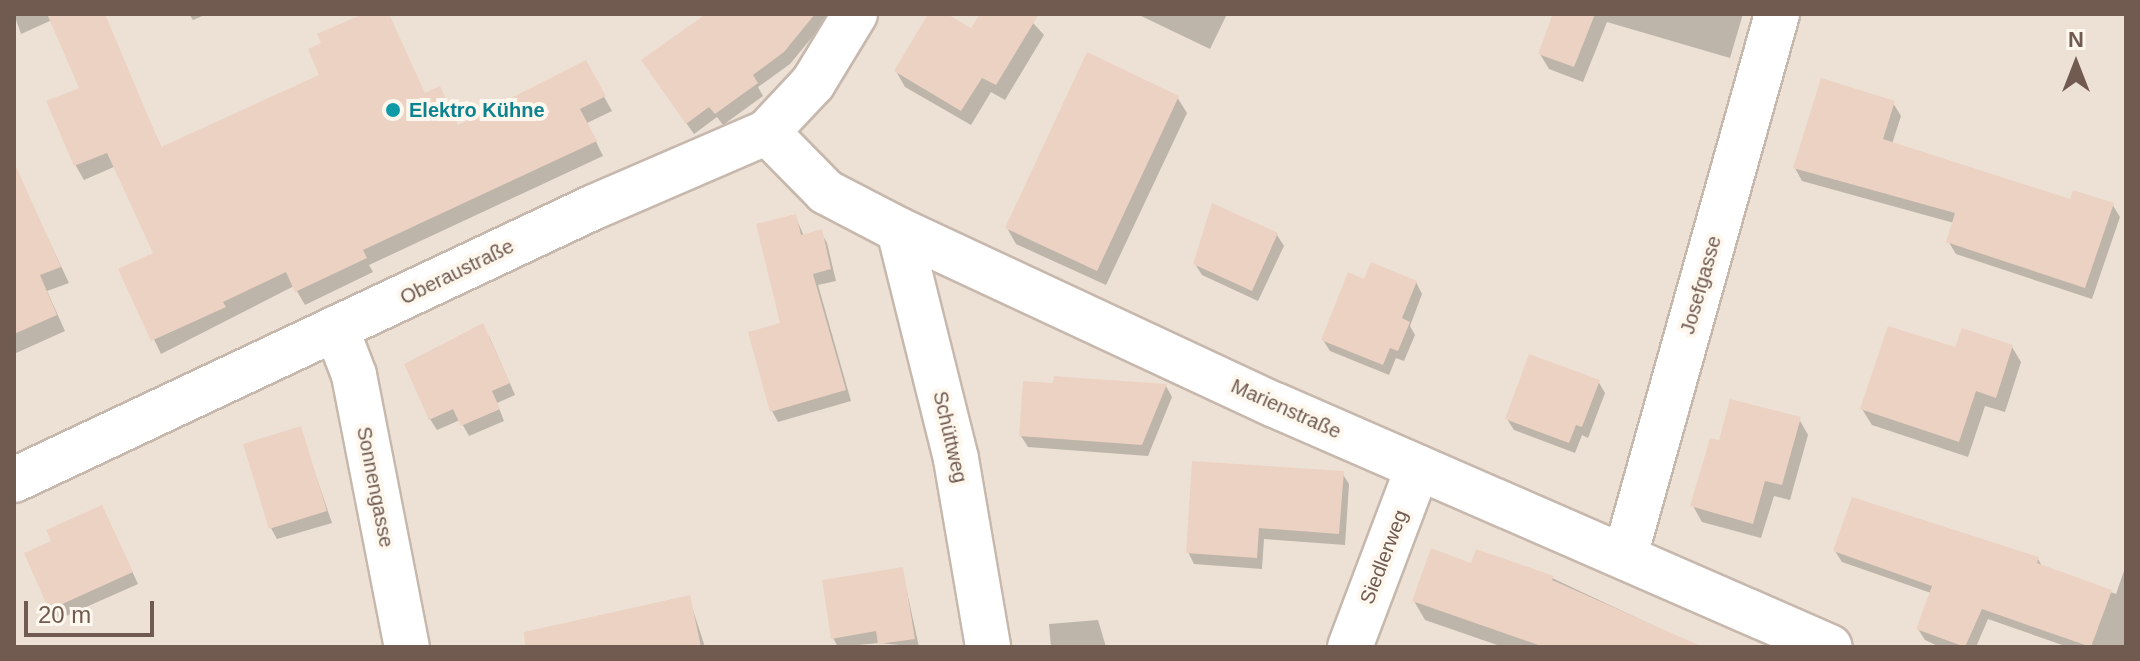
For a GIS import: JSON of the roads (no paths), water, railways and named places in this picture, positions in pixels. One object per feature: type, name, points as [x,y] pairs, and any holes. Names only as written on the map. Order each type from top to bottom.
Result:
[{"type":"street","name":"Oberaustraße","points":[[14,480],[336,328],[767,132],[813,83],[855,14]]},
{"type":"street","name":"Josefgasse","points":[[1625,556],[1777,14]]},
{"type":"street","name":"Marienstraße","points":[[767,132],[826,192],[899,230],[1418,467],[1625,556],[1819,645]]},
{"type":"street","name":"Schüttweg","points":[[899,230],[956,459],[988,647]]},
{"type":"street","name":"Sonnengasse","points":[[336,328],[354,375],[407,647]]},
{"type":"street","name":"Siedlerweg","points":[[1350,647],[1418,467]]},
{"type":"place","name":"Elektro Kühne","points":[[393,110]]}]
